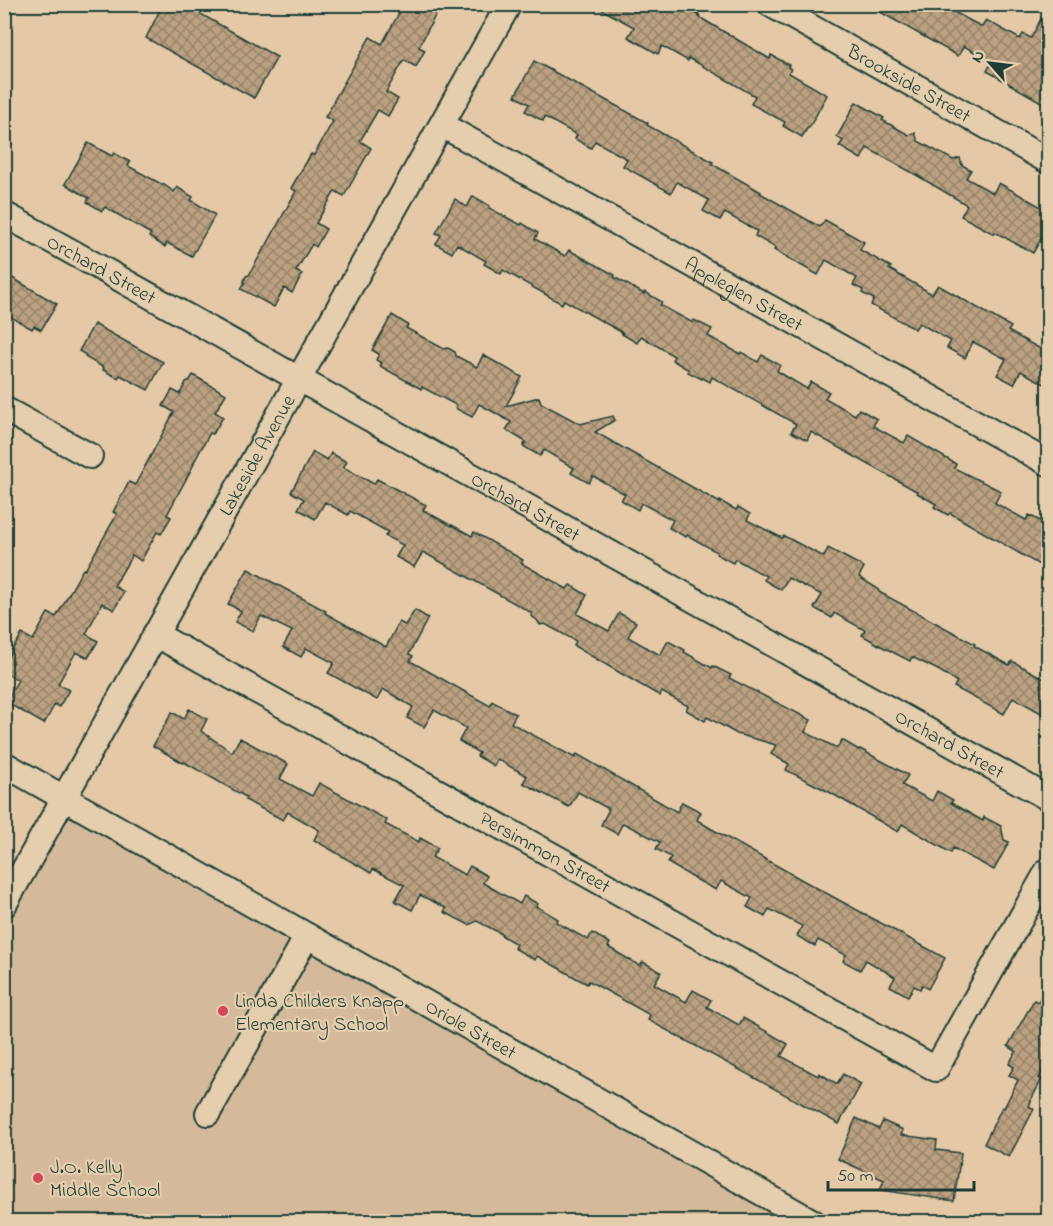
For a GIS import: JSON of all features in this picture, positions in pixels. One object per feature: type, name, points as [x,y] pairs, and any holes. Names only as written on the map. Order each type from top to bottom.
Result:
[{"type":"street","name":"Lakeside Avenue","points":[[4,906],[509,4]]},
{"type":"street","name":"Brookside Street","points":[[770,4],[1048,161]]},
{"type":"street","name":"Appleglen Street","points":[[442,125],[1048,463]]},
{"type":"street","name":"Orchard Street","points":[[4,214],[1048,798]]},
{"type":"street","points":[[6,414],[90,456]]},
{"type":"street","name":"Persimmon Street","points":[[155,634],[936,1069],[1048,870]]},
{"type":"street","name":"Oriole Street","points":[[4,764],[813,1221]]},
{"type":"street","points":[[208,1113],[307,936]]},
{"type":"shaded area","name":"Linda Childers Knapp Elementary School","points":[[64,798],[813,1222],[5,1222],[5,905]]},
{"type":"building","points":[[163,4],[183,4],[277,57],[254,98],[146,38]]},
{"type":"building","points":[[404,4],[441,4],[419,47],[425,50],[416,67],[404,60],[386,92],[398,99],[388,116],[378,110],[360,141],[371,148],[344,196],[335,191],[316,223],[326,229],[316,247],[312,244],[296,271],[302,274],[292,293],[284,288],[274,307],[241,289],[246,276],[249,275],[265,248],[296,191],[291,188],[311,154],[314,155],[333,121],[325,117],[370,37],[382,44]]},
{"type":"building","points":[[592,4],[681,4],[770,59],[771,55],[789,65],[791,69],[789,73],[827,95],[802,137],[783,126],[785,122],[751,104],[755,96],[689,58],[688,61],[662,46],[658,54],[628,37],[634,27]]},
{"type":"building","points":[[866,4],[951,4],[954,12],[982,27],[986,20],[1020,39],[1023,34],[1031,38],[1048,5],[1048,106],[987,71],[992,62],[964,46],[958,56]]},
{"type":"building","points":[[534,61],[648,123],[647,125],[820,227],[825,220],[864,242],[860,250],[932,294],[938,285],[1011,327],[1008,331],[1048,353],[1048,386],[1021,371],[1014,384],[997,375],[1006,359],[973,342],[965,358],[947,348],[951,341],[919,323],[915,329],[871,305],[874,299],[853,285],[857,278],[826,260],[818,275],[774,250],[776,248],[755,236],[757,231],[725,213],[720,220],[703,211],[709,200],[677,182],[671,193],[623,166],[627,159],[595,141],[591,148],[575,139],[577,135],[545,117],[543,121],[525,111],[529,104],[515,96]]},
{"type":"building","points":[[856,102],[909,135],[915,133],[918,141],[953,160],[960,158],[962,165],[971,170],[966,178],[993,193],[999,183],[1048,211],[1048,226],[1033,253],[961,216],[967,205],[913,173],[867,148],[861,159],[839,146],[843,141],[837,137]]},
{"type":"building","points":[[88,143],[112,156],[114,153],[130,162],[128,166],[174,192],[177,187],[193,197],[191,200],[215,215],[192,256],[167,243],[165,247],[149,237],[151,234],[105,207],[102,211],[87,202],[89,198],[65,184]]},
{"type":"building","points":[[473,196],[490,206],[489,208],[538,233],[535,239],[565,256],[569,250],[644,294],[645,292],[662,302],[660,305],[693,323],[694,320],[712,329],[708,336],[740,354],[741,352],[758,362],[762,355],[780,365],[777,371],[807,389],[811,382],[829,392],[825,398],[855,415],[859,409],[877,419],[873,426],[904,443],[908,436],[956,464],[954,468],[1001,491],[995,503],[1026,520],[1029,515],[1048,525],[1048,570],[950,513],[948,515],[934,507],[936,504],[918,492],[811,432],[807,440],[791,432],[796,424],[712,377],[710,382],[688,372],[689,370],[672,360],[674,356],[641,336],[637,343],[564,300],[562,304],[503,270],[501,274],[484,264],[486,261],[457,244],[452,253],[436,244],[441,235],[436,233],[455,199],[467,207]]},
{"type":"building","points":[[4,273],[57,304],[41,330],[34,326],[32,329],[4,313]]},
{"type":"building","points":[[392,315],[408,325],[406,328],[444,349],[448,348],[455,352],[456,356],[477,367],[483,355],[522,377],[506,406],[539,397],[541,403],[580,424],[613,416],[615,420],[595,432],[720,503],[720,501],[736,510],[738,507],[750,514],[747,520],[782,538],[784,536],[824,557],[828,548],[864,567],[859,577],[879,592],[1009,665],[1012,661],[1048,681],[1048,717],[1013,697],[1004,714],[954,687],[957,682],[940,671],[912,657],[910,661],[879,645],[862,635],[865,630],[834,613],[832,618],[814,608],[822,595],[788,578],[781,590],[764,580],[766,576],[735,559],[733,563],[687,535],[686,537],[669,528],[673,520],[641,503],[638,510],[621,500],[625,494],[593,476],[589,483],[571,473],[574,468],[544,450],[540,456],[523,446],[526,442],[506,430],[511,422],[490,410],[479,404],[472,417],[455,408],[456,405],[380,366],[382,363],[376,360],[379,354],[372,350]]},
{"type":"building","points":[[94,324],[163,362],[148,390],[120,375],[118,378],[103,370],[104,368],[79,351]]},
{"type":"building","points":[[193,375],[226,394],[215,412],[223,417],[213,434],[210,433],[193,464],[167,515],[171,517],[161,534],[157,532],[141,561],[132,555],[114,586],[124,592],[114,610],[102,603],[86,634],[98,641],[88,658],[76,652],[58,684],[69,690],[59,707],[55,704],[44,724],[6,702],[18,680],[4,672],[4,663],[22,634],[33,640],[48,613],[56,617],[117,514],[113,512],[129,482],[135,485],[174,412],[163,406],[172,390],[180,394],[186,382]]},
{"type":"building","points":[[313,452],[327,460],[331,453],[347,462],[343,467],[374,484],[377,479],[426,505],[423,510],[472,536],[474,532],[523,560],[521,563],[567,589],[570,585],[587,595],[577,614],[609,631],[619,613],[636,622],[628,637],[660,655],[668,641],[712,668],[713,666],[731,675],[729,678],[811,720],[805,732],[837,748],[842,740],[908,775],[902,785],[932,801],[937,791],[953,800],[951,803],[983,821],[984,817],[1001,826],[1004,840],[1009,842],[994,870],[953,848],[951,853],[902,824],[898,832],[786,770],[789,764],[771,754],[776,745],[737,734],[707,717],[705,721],[686,710],[688,706],[662,692],[660,696],[622,674],[574,646],[576,641],[545,624],[540,625],[531,616],[532,613],[423,552],[414,567],[396,557],[403,545],[385,536],[388,532],[350,511],[348,515],[325,502],[315,519],[298,509],[304,499],[291,492]]},
{"type":"building","points":[[248,569],[326,611],[325,613],[386,647],[399,622],[405,625],[415,610],[428,618],[409,654],[413,656],[410,661],[490,706],[492,701],[516,714],[511,723],[575,758],[577,754],[677,812],[682,802],[701,812],[697,820],[710,828],[945,958],[928,989],[922,985],[920,989],[914,986],[908,996],[890,986],[895,977],[866,960],[860,970],[843,961],[846,955],[818,940],[815,946],[797,936],[802,926],[769,909],[765,917],[747,907],[752,898],[721,881],[716,890],[699,881],[668,863],[671,857],[656,849],[660,842],[623,823],[617,834],[601,825],[609,809],[578,792],[569,807],[523,783],[527,776],[497,759],[494,766],[477,756],[479,753],[459,741],[466,728],[434,710],[424,727],[407,718],[413,707],[383,689],[377,700],[328,673],[334,663],[306,648],[301,657],[283,647],[292,631],[261,616],[253,631],[235,622],[241,611],[228,604]]},
{"type":"building","points":[[189,709],[207,719],[201,731],[232,752],[240,738],[288,764],[280,779],[312,796],[319,783],[387,820],[385,824],[419,842],[420,838],[438,848],[432,857],[465,875],[470,866],[487,876],[483,883],[520,904],[524,896],[558,919],[556,922],[588,940],[592,933],[610,943],[608,947],[640,966],[643,962],[661,972],[654,984],[686,1002],[693,990],[711,1000],[707,1007],[739,1025],[743,1018],[788,1044],[781,1056],[837,1084],[843,1074],[861,1084],[839,1124],[648,1020],[650,1015],[589,981],[587,984],[537,956],[535,960],[514,948],[516,944],[502,934],[477,921],[469,925],[444,912],[446,908],[420,895],[412,910],[395,901],[404,885],[373,869],[371,873],[314,840],[319,830],[288,812],[283,820],[153,746],[172,712],[184,719]]},
{"type":"building","points":[[1048,983],[1048,1061],[1030,1102],[1029,1106],[1034,1109],[1009,1157],[984,1144],[1018,1080],[1009,1075],[1014,1067],[1009,1064],[1016,1051],[1008,1046],[1034,1000],[1038,1002]]},
{"type":"building","points":[[856,1118],[879,1129],[883,1121],[903,1130],[901,1135],[937,1140],[936,1150],[961,1153],[954,1201],[880,1190],[884,1180],[838,1159]]},
{"type":"place","name":"Linda Childers Knapp Elementary School","points":[[223,1011]]},
{"type":"place","name":"J.O. Kelly Middle School","points":[[38,1178]]}]
